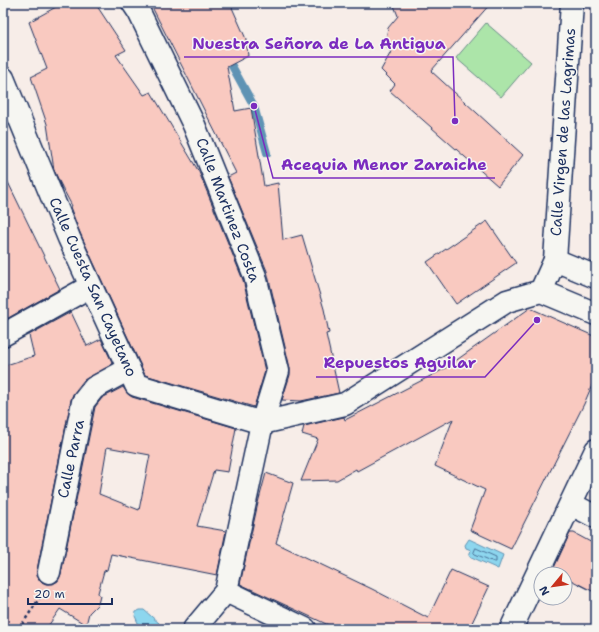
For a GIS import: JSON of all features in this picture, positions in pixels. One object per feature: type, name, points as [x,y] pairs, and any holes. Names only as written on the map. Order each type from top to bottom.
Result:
[{"type":"street","name":"Calle Martinez Costa","points":[[133,3],[139,12],[194,125],[255,276],[278,371],[262,423],[226,591],[194,629]]},
{"type":"street","name":"Calle Virgen de las Lagrimas","points":[[555,260],[572,3]]},
{"type":"street","name":"Calle Cuesta San Cayetano","points":[[3,78],[10,117],[69,238],[136,385],[262,423]]},
{"type":"street","points":[[541,291],[555,260],[596,277]]},
{"type":"street","points":[[3,335],[91,286]]},
{"type":"street","points":[[262,423],[345,404],[507,301],[541,291],[596,314]]},
{"type":"street","name":"Calle Parra","points":[[49,572],[83,402],[94,388],[129,369]]},
{"type":"street","points":[[511,629],[596,450]]},
{"type":"street","points":[[571,504],[596,517]]},
{"type":"street","points":[[226,591],[283,624],[305,629]]},
{"type":"path","points":[[19,629],[40,598],[49,572]]},
{"type":"green space","points":[[486,23],[531,62],[501,97],[456,58]]},
{"type":"water","points":[[469,539],[503,555],[498,569],[469,556],[471,550],[466,548],[465,545]]},
{"type":"water","points":[[144,610],[159,623],[154,629],[132,629],[138,623],[135,616],[136,612]]},
{"type":"building","points":[[63,3],[95,3],[126,50],[116,55],[144,95],[151,92],[199,172],[243,280],[265,371],[254,407],[145,375],[80,233],[70,207],[72,206],[54,170],[47,124],[31,77],[47,69],[29,22]]},
{"type":"building","points":[[150,3],[230,3],[246,39],[248,56],[227,67],[235,111],[251,108],[264,186],[278,183],[283,240],[302,235],[324,309],[329,333],[326,334],[339,393],[301,401],[282,400],[290,375],[290,368],[267,271],[228,177],[236,173]]},
{"type":"building","points":[[393,3],[491,3],[431,71],[523,155],[498,186],[390,91],[395,84],[381,70],[391,52],[385,44],[388,28],[398,16]]},
{"type":"building","points":[[3,172],[60,289],[3,321]]},
{"type":"building","points":[[487,221],[516,263],[456,304],[427,262]]},
{"type":"building","points":[[530,308],[596,337],[596,376],[584,404],[511,549],[470,530],[485,490],[435,466],[453,419],[357,471],[356,469],[337,480],[301,481],[318,439],[302,434],[304,426],[344,417],[345,420],[444,369]]},
{"type":"building","points":[[71,312],[87,346],[101,339],[113,364],[84,380],[73,394],[37,570],[37,576],[40,581],[46,584],[53,584],[58,581],[61,574],[95,407],[102,398],[123,387],[132,397],[236,428],[228,472],[214,470],[197,526],[226,531],[217,575],[111,554],[107,570],[104,571],[98,593],[100,596],[98,604],[89,613],[86,625],[60,609],[46,629],[3,629],[3,366],[34,356],[29,335]],"holes":[[[107,447],[150,455],[139,510],[99,494]]]},
{"type":"building","points":[[266,473],[293,483],[276,543],[372,589],[428,618],[451,570],[489,587],[469,629],[337,629],[240,584]]},
{"type":"building","points":[[570,533],[574,533],[596,545],[596,593],[573,581],[573,566],[555,566]]},
{"type":"waterway","points":[[232,66],[254,106],[267,153]]},
{"type":"place","name":"Acequia Menor Zaraiche","points":[[254,106]]},
{"type":"place","name":"Nuestra Señora de La Antigua","points":[[455,121]]},
{"type":"place","name":"Repuestos Aguilar","points":[[537,320]]}]
